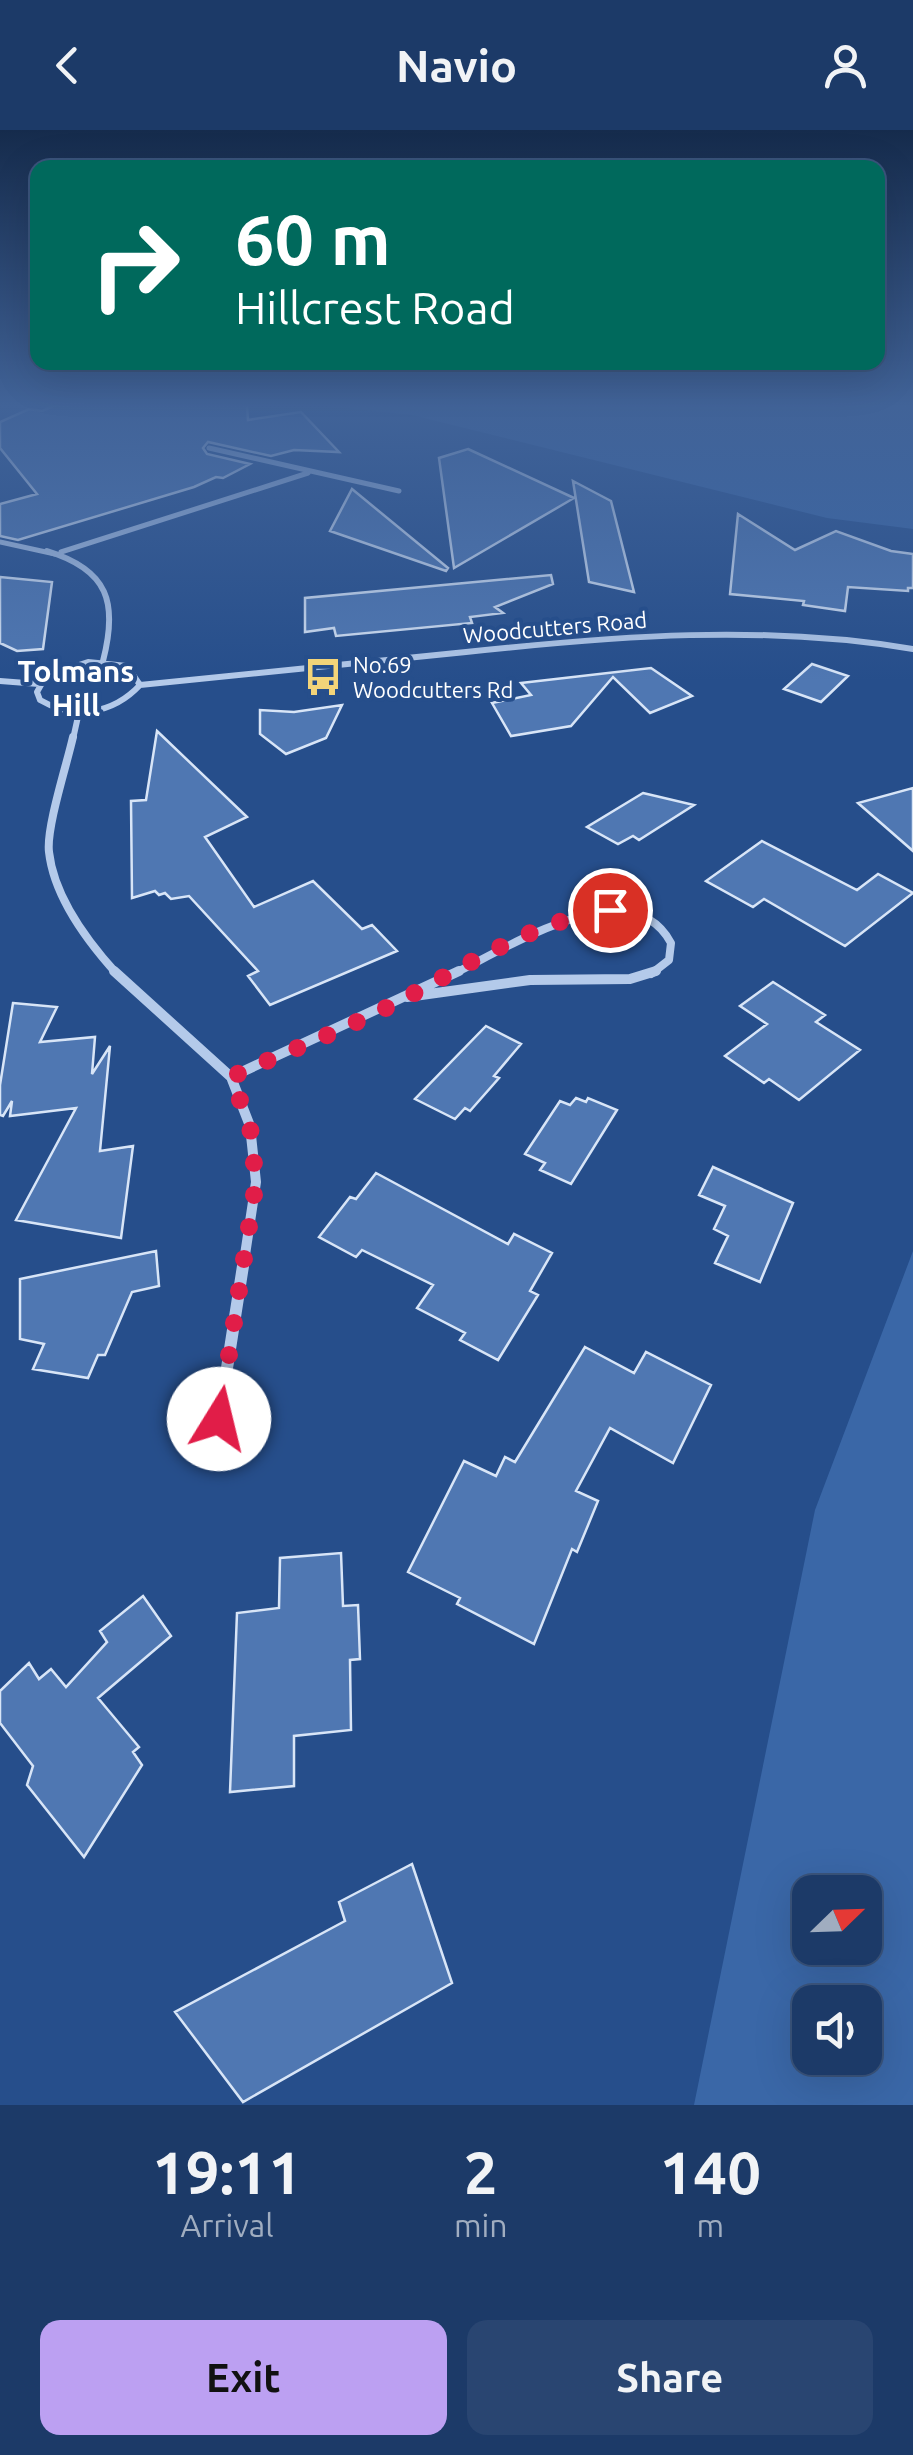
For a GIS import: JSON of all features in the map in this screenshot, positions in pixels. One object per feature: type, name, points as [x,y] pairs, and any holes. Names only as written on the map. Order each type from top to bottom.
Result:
[{"type":"street","points":[[60,552],[230,497]]},
{"type":"street","points":[[0,542],[60,552],[93,574],[111,600],[113,626],[103,661]]},
{"type":"street","name":"Woodcutters Road","points":[[140,684],[537,644],[702,632],[804,632],[913,649]]},
{"type":"street","points":[[0,682],[39,684],[58,670],[103,661],[128,666],[136,672],[140,684],[124,701],[79,712],[62,711],[40,700],[39,684]]},
{"type":"street","points":[[79,712],[48,849],[58,888],[83,932],[114,971],[231,1077],[250,1126],[256,1182],[219,1419]]},
{"type":"street","points":[[231,1077],[531,935],[596,912],[644,916],[658,923],[672,943],[673,954],[668,962],[635,979],[532,979],[407,997]]},
{"type":"shaded area","points":[[743,497],[913,497],[913,529],[827,518]]},
{"type":"shaded area","points":[[913,1251],[913,2105],[694,2105],[815,1510]]},
{"type":"building","points":[[25,497],[160,497],[18,540],[0,536],[0,504]]},
{"type":"building","points":[[348,497],[362,497],[448,568],[446,571],[330,531]]},
{"type":"building","points":[[444,497],[574,498],[454,568]]},
{"type":"building","points":[[576,497],[604,497],[611,501],[634,592],[589,582]]},
{"type":"building","points":[[738,514],[795,550],[836,531],[891,551],[913,554],[913,588],[908,591],[848,587],[845,611],[803,605],[804,601],[730,594]]},
{"type":"building","points":[[551,575],[553,584],[495,607],[503,613],[470,617],[472,623],[336,636],[334,628],[305,632],[305,598]]},
{"type":"building","points":[[0,577],[52,582],[43,649],[17,651],[0,643]]},
{"type":"building","points":[[812,664],[848,676],[821,702],[784,689]]},
{"type":"building","points":[[651,668],[692,696],[650,713],[613,677],[571,726],[511,736],[492,703],[531,695],[521,683]]},
{"type":"building","points":[[342,705],[326,738],[286,754],[260,734],[260,710],[294,712]]},
{"type":"building","points":[[157,731],[247,817],[205,837],[254,907],[313,881],[362,929],[372,925],[397,951],[270,1005],[248,976],[258,971],[189,896],[171,899],[155,891],[132,898],[131,801],[146,800]]},
{"type":"building","points":[[913,788],[913,851],[858,803]]},
{"type":"building","points":[[643,793],[694,805],[639,840],[633,836],[618,844],[587,827]]},
{"type":"building","points":[[762,841],[857,890],[878,874],[913,893],[845,946],[764,899],[753,907],[706,881]]},
{"type":"building","points":[[773,982],[825,1015],[816,1022],[860,1050],[799,1100],[769,1079],[764,1083],[725,1056],[767,1024],[740,1006]]},
{"type":"building","points":[[13,1003],[57,1007],[40,1042],[95,1037],[92,1074],[110,1046],[100,1151],[133,1146],[121,1238],[16,1220],[76,1108],[10,1116],[12,1101],[0,1115],[0,1085]]},
{"type":"building","points":[[486,1026],[521,1044],[494,1076],[499,1078],[470,1111],[465,1108],[455,1119],[415,1099]]},
{"type":"building","points":[[576,1098],[586,1102],[588,1098],[617,1110],[571,1184],[540,1170],[545,1163],[525,1154],[560,1101],[570,1105]]},
{"type":"building","points":[[713,1167],[793,1203],[760,1282],[715,1263],[728,1236],[714,1229],[725,1206],[699,1195]]},
{"type":"building","points":[[376,1173],[508,1244],[514,1234],[552,1253],[530,1291],[538,1295],[498,1360],[460,1340],[465,1333],[417,1308],[433,1285],[362,1250],[356,1257],[319,1237],[350,1197],[356,1199]]},
{"type":"building","points":[[156,1251],[159,1286],[132,1292],[105,1355],[98,1355],[88,1378],[33,1369],[44,1344],[20,1339],[20,1279]]},
{"type":"building","points":[[585,1347],[634,1373],[646,1352],[711,1385],[673,1463],[610,1428],[576,1491],[598,1501],[577,1552],[572,1549],[534,1644],[457,1604],[460,1598],[408,1572],[464,1461],[496,1476],[505,1457],[515,1462]]},
{"type":"building","points":[[341,1553],[343,1606],[358,1605],[360,1659],[350,1660],[351,1730],[294,1736],[294,1786],[230,1792],[237,1613],[279,1608],[280,1558]]},
{"type":"building","points":[[143,1596],[171,1636],[98,1698],[139,1747],[133,1752],[142,1765],[84,1857],[27,1785],[33,1766],[0,1723],[0,1691],[29,1663],[39,1679],[51,1669],[66,1687],[107,1642],[100,1631]]},
{"type":"building","points":[[412,1864],[452,1983],[243,2102],[175,2012],[345,1921],[339,1902]]},
{"type":"place","name":"No.69 Woodcutters Rd","points":[[323,677]]},
{"type":"district","name":"Tolmans Hill","points":[[76,688]]},
{"type":"route","points":[[219,1419],[256,1182],[250,1126],[231,1077],[531,935],[578,916],[610,910]]}]
